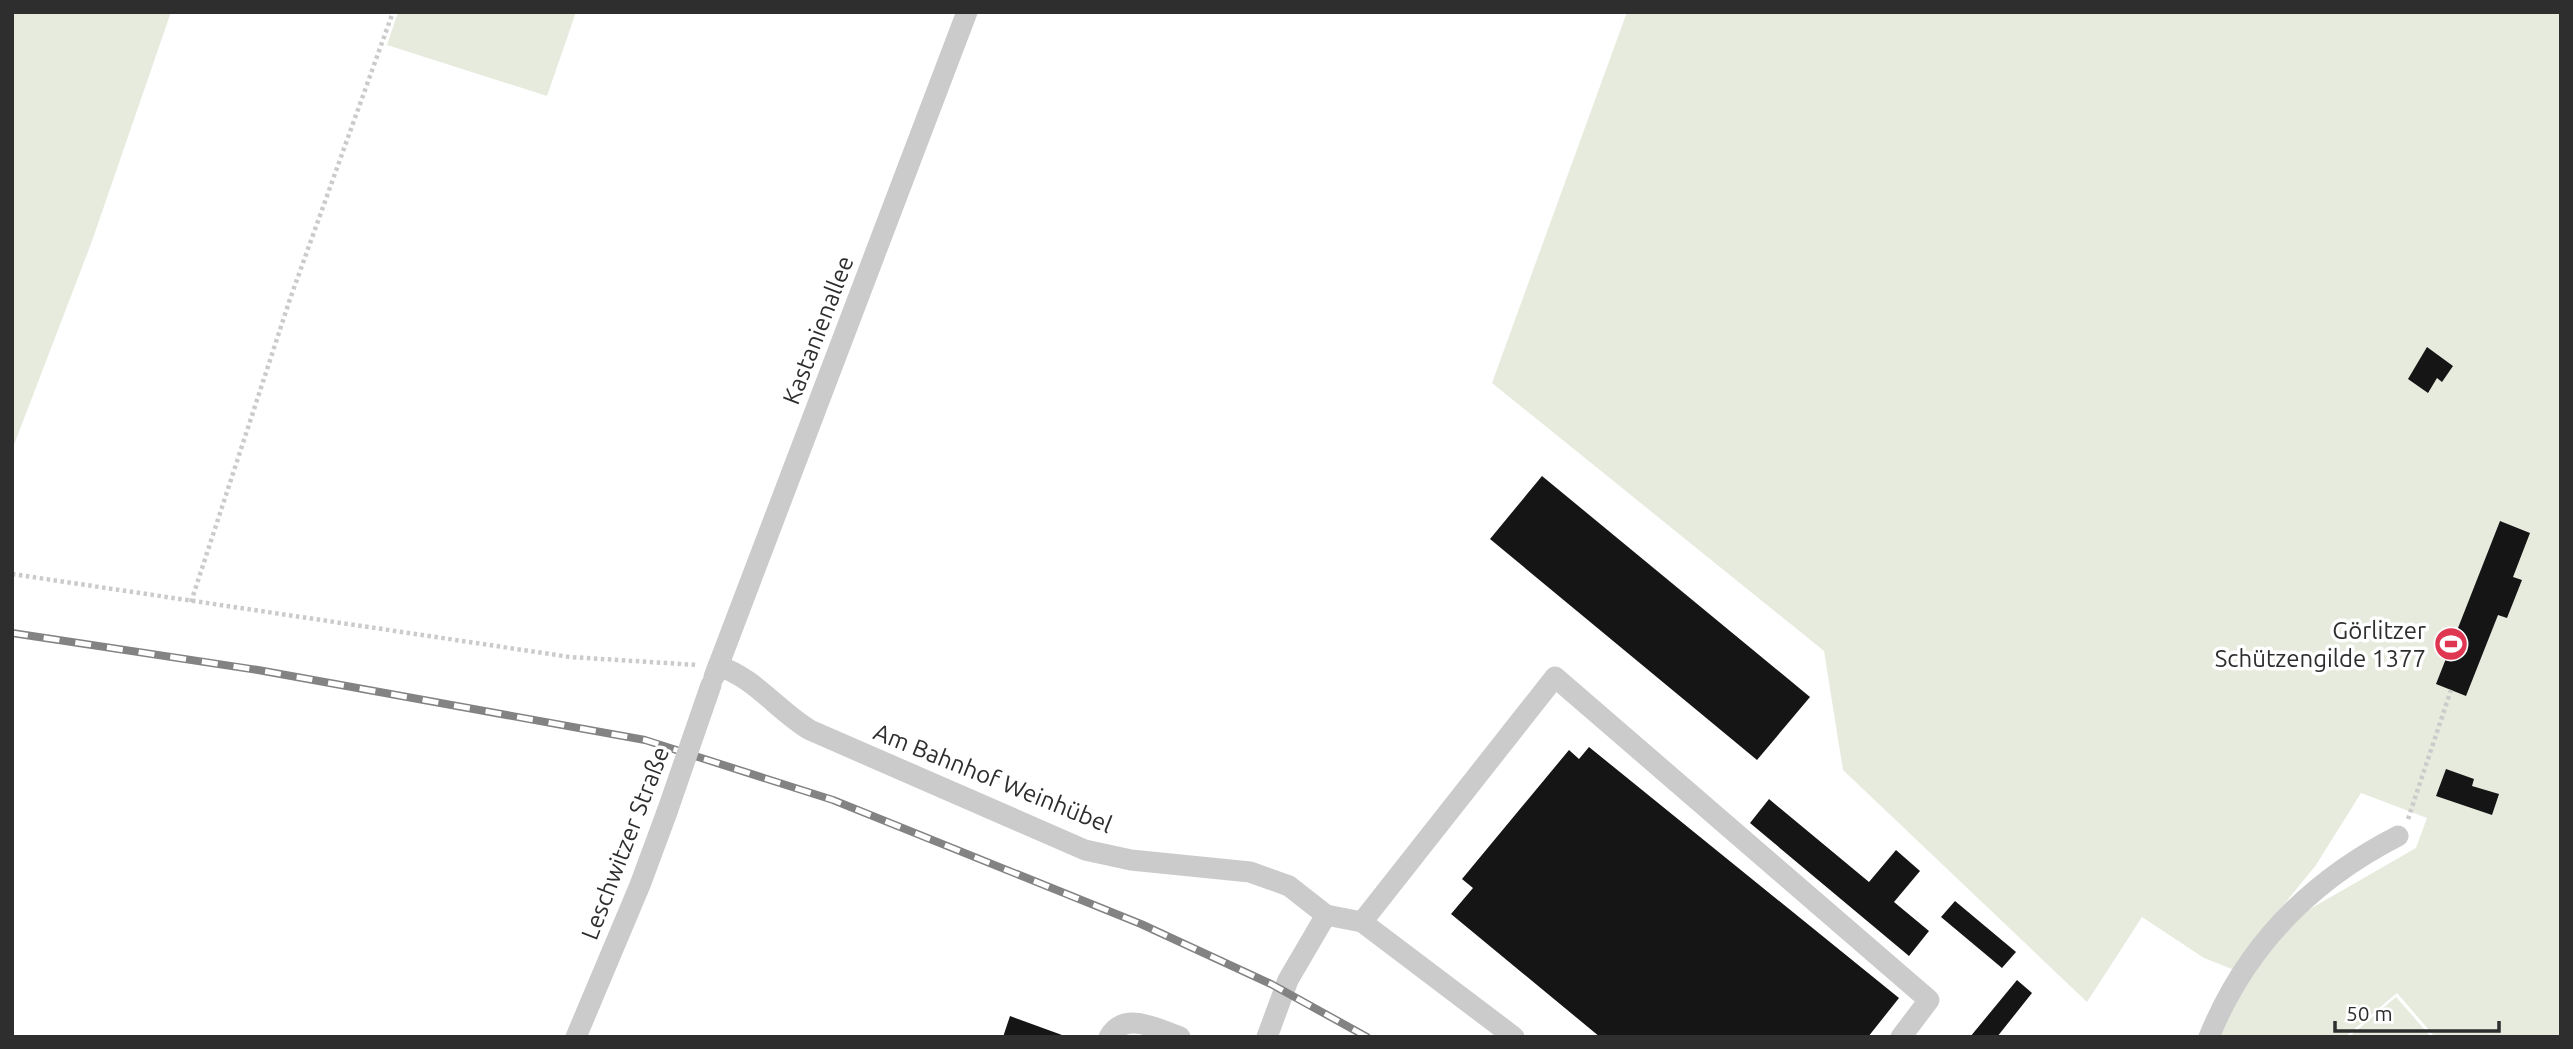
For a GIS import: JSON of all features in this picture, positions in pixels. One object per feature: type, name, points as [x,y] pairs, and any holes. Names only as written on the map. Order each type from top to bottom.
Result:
[{"type":"street","name":"Kastanienallee","points":[[714,676],[967,12]]},
{"type":"street","name":"Leschwitzer Straße","points":[[576,1037],[640,885],[714,676]]},
{"type":"street","name":"Am Bahnhof Weinhübel","points":[[714,676],[742,676],[789,717],[810,730],[1085,850],[1131,860],[1250,872],[1289,886],[1325,915],[1362,922],[1514,1037]]},
{"type":"street","points":[[1362,922],[1555,677],[1929,1000],[1901,1037]]},
{"type":"street","points":[[2209,1037],[2241,973],[2279,922],[2340,870],[2398,836]]},
{"type":"street","points":[[1267,1037],[1288,980],[1325,915]]},
{"type":"street","points":[[1109,1037],[1114,1028],[1126,1022],[1180,1037]]},
{"type":"path","points":[[191,602],[290,299],[393,12]]},
{"type":"path","points":[[12,574],[714,676]]},
{"type":"path","points":[[2398,836],[2415,802],[2451,690]]},
{"type":"shaded area","points":[[12,12],[171,12],[92,241],[12,450]]},
{"type":"shaded area","points":[[398,12],[576,12],[547,96],[387,45]]},
{"type":"shaded area","points":[[1627,12],[2561,12],[2561,1037],[2435,1037],[2397,993],[2345,1037],[2218,1037],[2245,974],[2282,925],[2416,848],[2427,818],[2361,793],[2316,865],[2273,918],[2237,971],[2204,958],[2142,917],[2087,1002],[1843,770],[1824,651],[1492,383]]},
{"type":"shaded area","points":[[2396,997],[2431,1037],[2349,1037]]},
{"type":"building","points":[[2427,347],[2453,366],[2442,382],[2437,378],[2428,393],[2408,379]]},
{"type":"building","points":[[1542,476],[1810,697],[1757,760],[1490,539]]},
{"type":"building","points":[[2500,521],[2530,533],[2513,577],[2522,580],[2507,618],[2498,615],[2466,696],[2436,684]]},
{"type":"building","points":[[1589,747],[1899,998],[1868,1037],[1600,1037],[1451,914],[1473,888],[1462,879],[1569,750],[1579,759]]},
{"type":"building","points":[[2446,769],[2474,779],[2472,786],[2499,794],[2492,815],[2436,796]]},
{"type":"building","points":[[1769,799],[1869,882],[1896,850],[1920,871],[1894,902],[1929,931],[1909,956],[1750,823]]},
{"type":"building","points":[[1955,901],[2016,952],[2002,968],[1941,917]]},
{"type":"building","points":[[2017,980],[2032,993],[1997,1037],[1970,1037]]},
{"type":"building","points":[[1010,1016],[1062,1035],[1003,1037]]},
{"type":"railway","points":[[12,633],[258,670],[645,740],[833,800],[1141,924],[1271,984],[1367,1037]]},
{"type":"place","name":"Görlitzer Schützengilde 1377","points":[[2451,644]]}]
